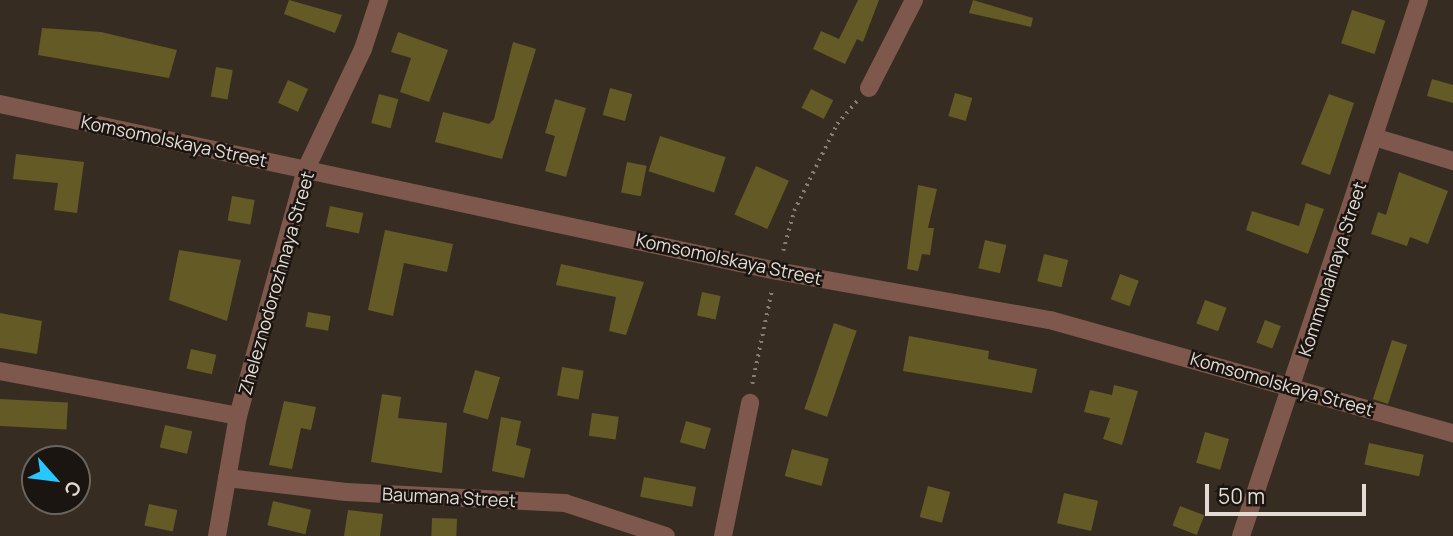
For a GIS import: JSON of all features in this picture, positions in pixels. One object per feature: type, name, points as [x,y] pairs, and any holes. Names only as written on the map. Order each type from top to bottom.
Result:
[{"type":"street","name":"Zheleznodorozhnaya Street","points":[[217,536],[238,416],[306,169],[363,49],[379,0]]},
{"type":"street","points":[[869,88],[914,0]]},
{"type":"street","name":"Kommunalnaya Street","points":[[1241,536],[1419,0]]},
{"type":"street","name":"Komsomolskaya Street","points":[[0,104],[777,271],[1050,320],[1453,433]]},
{"type":"street","points":[[1374,137],[1453,161]]},
{"type":"street","points":[[0,371],[238,416]]},
{"type":"street","points":[[723,536],[750,403]]},
{"type":"street","name":"Baumana Street","points":[[228,478],[346,492],[565,503],[666,536]]},
{"type":"path","points":[[750,403],[756,341],[794,211],[837,124],[869,88]]},
{"type":"building","points":[[289,0],[342,15],[335,33],[284,14]]},
{"type":"building","points":[[858,0],[879,0],[863,42],[857,39],[845,64],[813,49],[821,31],[839,39]]},
{"type":"building","points":[[973,0],[1033,18],[1031,27],[969,13]]},
{"type":"building","points":[[1352,10],[1385,21],[1374,54],[1341,43]]},
{"type":"building","points":[[42,28],[101,32],[177,50],[169,78],[38,55]]},
{"type":"building","points":[[398,32],[448,50],[429,102],[400,92],[411,58],[391,52]]},
{"type":"building","points":[[513,42],[536,49],[502,159],[435,142],[443,112],[489,124],[494,119]]},
{"type":"building","points":[[216,67],[233,70],[228,99],[211,97]]},
{"type":"building","points":[[1432,79],[1453,85],[1453,103],[1427,96]]},
{"type":"building","points":[[288,80],[308,89],[298,112],[278,103]]},
{"type":"building","points":[[610,88],[632,94],[625,121],[603,115]]},
{"type":"building","points":[[811,89],[833,100],[824,119],[801,108]]},
{"type":"building","points":[[955,93],[972,98],[966,121],[948,116]]},
{"type":"building","points":[[379,94],[398,99],[391,128],[371,123]]},
{"type":"building","points":[[1329,94],[1354,103],[1330,175],[1301,164]]},
{"type":"building","points":[[555,99],[586,108],[566,177],[545,171],[555,136],[545,133]]},
{"type":"building","points":[[660,136],[726,157],[714,193],[649,171]]},
{"type":"building","points":[[16,154],[84,162],[77,213],[54,210],[58,183],[13,179]]},
{"type":"building","points":[[627,162],[647,166],[641,196],[621,192]]},
{"type":"building","points":[[756,166],[789,181],[767,229],[734,214]]},
{"type":"building","points":[[1399,172],[1448,191],[1428,244],[1410,237],[1407,246],[1371,234],[1378,212],[1386,215]]},
{"type":"building","points":[[918,185],[937,189],[928,228],[934,228],[930,255],[922,254],[918,271],[907,269]]},
{"type":"building","points":[[232,196],[255,200],[250,225],[228,221]]},
{"type":"building","points":[[1306,203],[1324,209],[1308,254],[1246,230],[1252,211],[1299,226]]},
{"type":"building","points":[[330,206],[363,213],[359,234],[326,227]]},
{"type":"building","points":[[385,230],[453,244],[447,272],[404,263],[393,316],[368,310]]},
{"type":"building","points":[[985,240],[1006,245],[1000,273],[978,268]]},
{"type":"building","points":[[179,250],[241,260],[227,321],[169,300]]},
{"type":"building","points":[[1044,254],[1068,260],[1061,287],[1037,281]]},
{"type":"building","points":[[561,264],[644,282],[626,335],[609,331],[616,297],[556,285]]},
{"type":"building","points":[[1120,274],[1139,281],[1130,306],[1111,299]]},
{"type":"building","points":[[702,292],[721,296],[716,319],[697,315]]},
{"type":"building","points":[[1205,300],[1227,308],[1218,331],[1196,323]]},
{"type":"building","points":[[308,312],[331,316],[328,331],[305,327]]},
{"type":"building","points":[[0,313],[42,321],[37,354],[0,348]]},
{"type":"building","points":[[1265,320],[1281,326],[1272,348],[1256,342]]},
{"type":"building","points":[[834,323],[857,331],[827,417],[804,409]]},
{"type":"building","points":[[909,336],[989,351],[988,359],[1037,369],[1032,393],[903,371]]},
{"type":"building","points":[[1392,340],[1407,345],[1388,404],[1373,399]]},
{"type":"building","points":[[191,349],[216,355],[212,374],[187,368]]},
{"type":"building","points":[[562,367],[584,371],[579,399],[557,396]]},
{"type":"building","points":[[475,370],[500,377],[488,419],[463,412]]},
{"type":"building","points":[[1114,385],[1138,391],[1122,445],[1103,439],[1110,418],[1084,412],[1090,390],[1112,395]]},
{"type":"building","points":[[382,394],[401,397],[398,418],[447,423],[442,473],[371,462]]},
{"type":"building","points":[[0,399],[68,403],[66,430],[0,426]]},
{"type":"building","points":[[284,401],[316,407],[311,430],[301,428],[292,469],[269,465]]},
{"type":"building","points":[[592,413],[619,417],[616,440],[589,436]]},
{"type":"building","points":[[501,417],[521,421],[516,445],[531,449],[524,478],[492,471]]},
{"type":"building","points":[[686,421],[711,428],[705,449],[680,442]]},
{"type":"building","points":[[165,425],[192,431],[187,454],[160,447]]},
{"type":"building","points":[[1205,432],[1229,439],[1220,470],[1196,463]]},
{"type":"building","points":[[1369,443],[1424,455],[1419,476],[1364,465]]},
{"type":"building","points":[[792,449],[829,459],[821,486],[785,476]]},
{"type":"building","points":[[644,477],[696,487],[692,507],[640,497]]},
{"type":"building","points":[[928,486],[950,492],[942,523],[920,517]]},
{"type":"building","points":[[1064,493],[1098,501],[1091,531],[1057,523]]},
{"type":"building","points":[[273,501],[311,510],[305,534],[267,525]]},
{"type":"building","points":[[149,504],[177,510],[173,532],[144,526]]},
{"type":"building","points":[[1180,506],[1204,515],[1197,535],[1172,526]]},
{"type":"building","points":[[348,510],[383,514],[380,536],[344,536]]},
{"type":"building","points":[[432,518],[457,519],[456,536],[431,536]]}]
